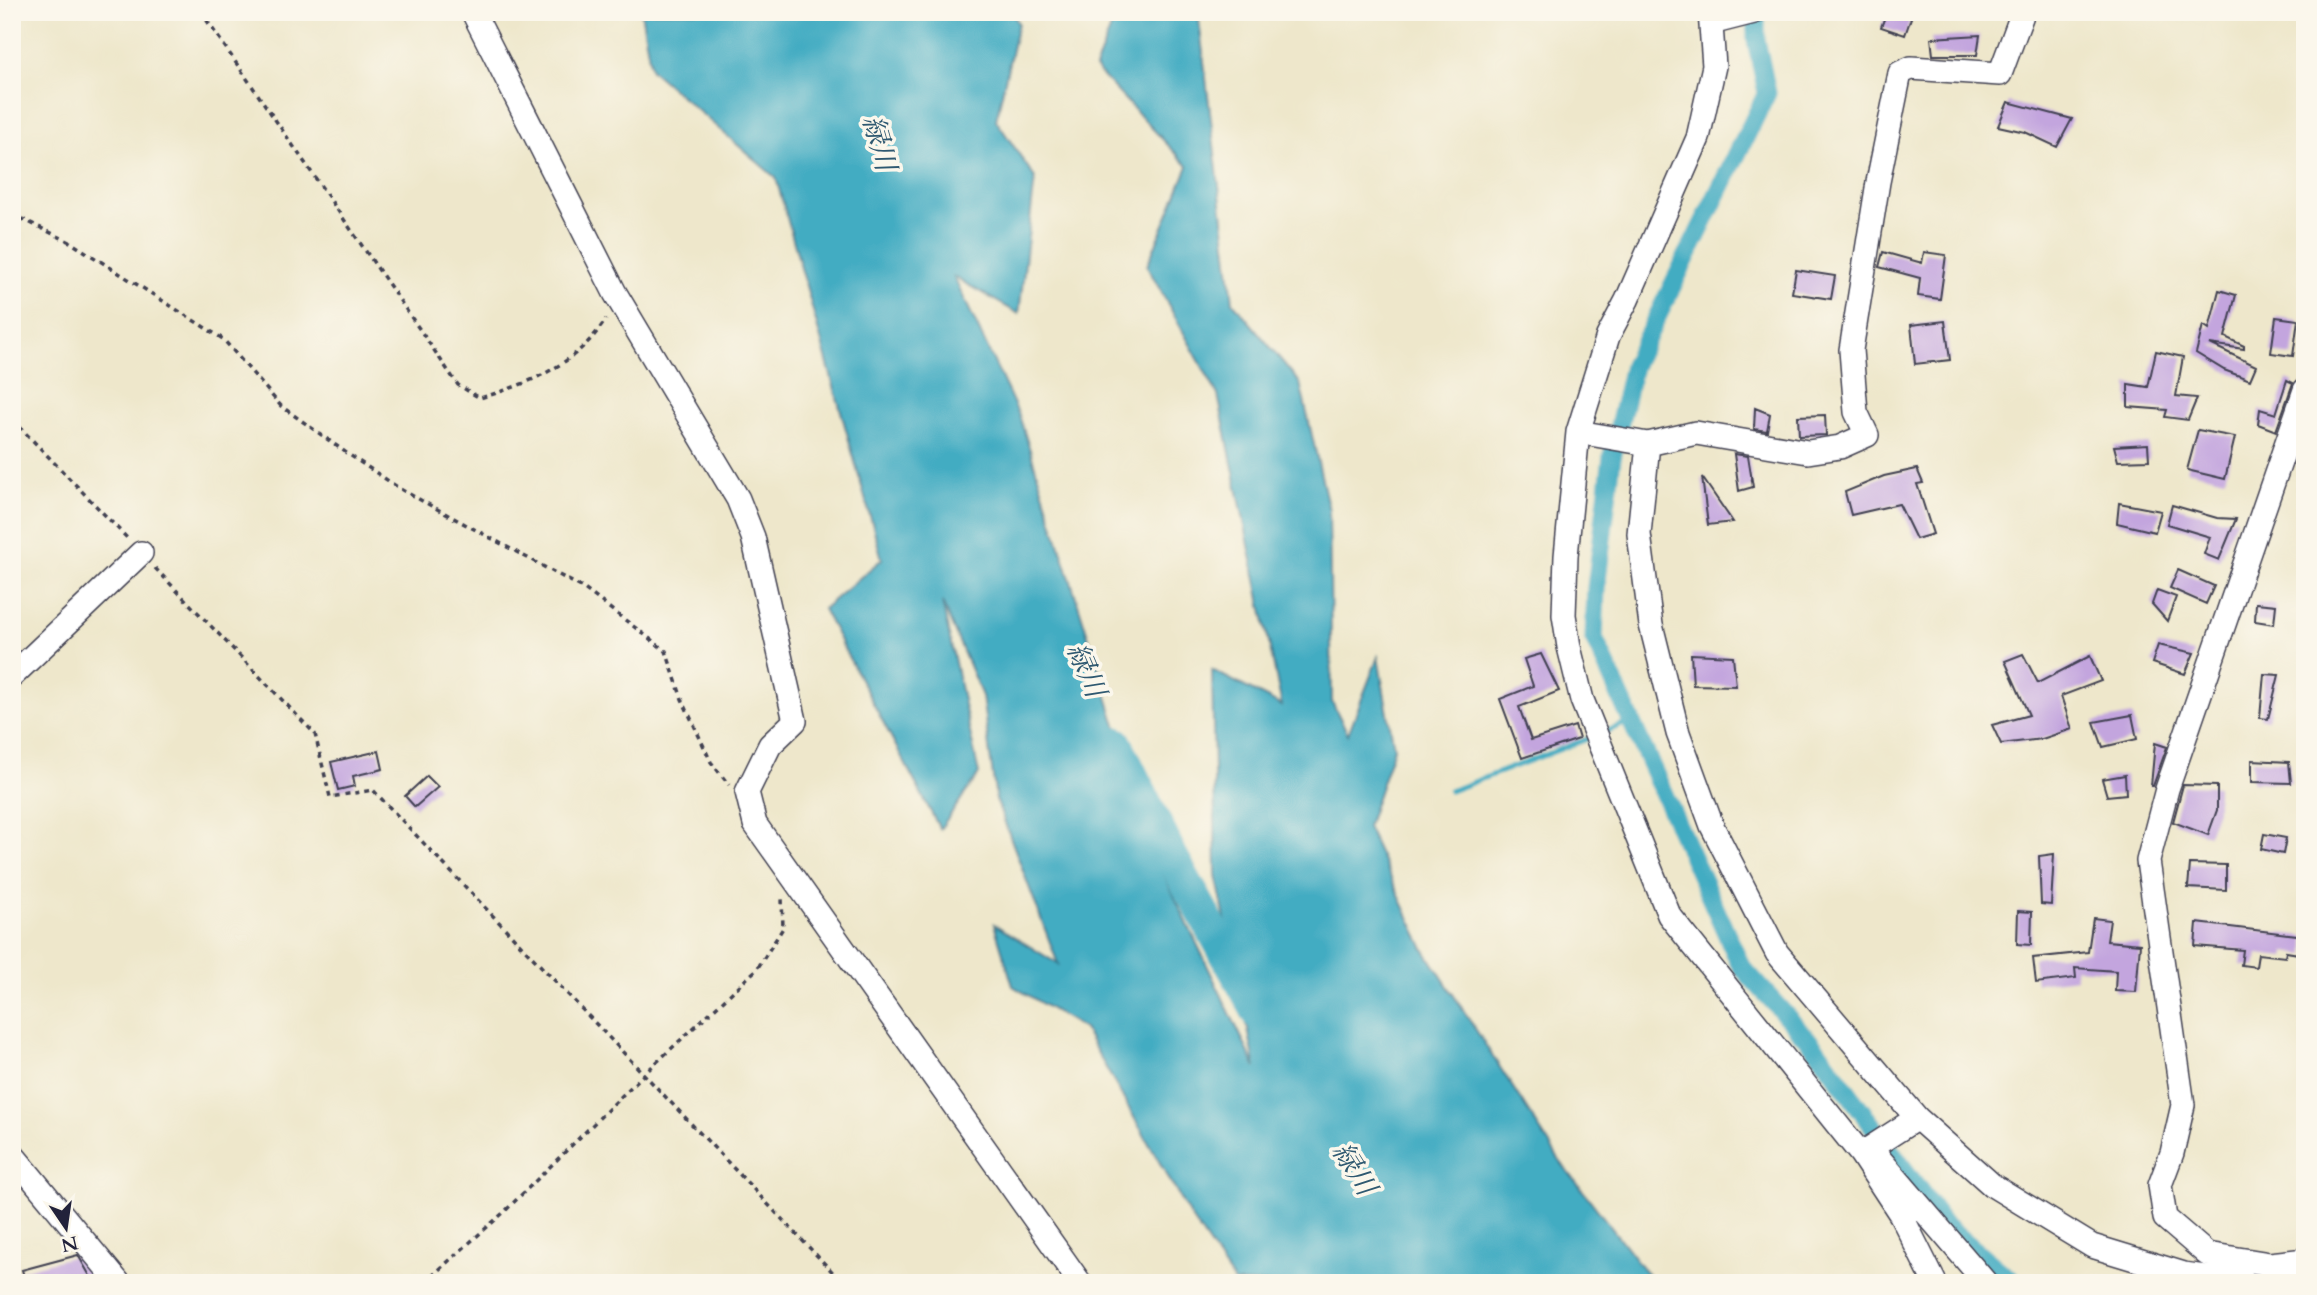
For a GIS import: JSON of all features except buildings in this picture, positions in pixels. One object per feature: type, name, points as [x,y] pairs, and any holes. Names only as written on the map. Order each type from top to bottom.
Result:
[{"type":"street","points":[[474,12],[615,293],[738,499],[753,537],[795,720],[770,745],[747,792],[755,824],[1080,1283]]},
{"type":"street","points":[[1754,12],[1711,18],[1714,66],[1698,138],[1627,300],[1608,336],[1578,432],[1566,556],[1564,615],[1582,700],[1669,915],[1865,1150],[1986,1283]]},
{"type":"street","points":[[1578,432],[1648,444],[1696,433],[1808,452],[1840,447],[1867,435],[1856,412],[1851,350],[1878,182],[1900,73],[1911,68],[2000,74],[2023,12]]},
{"type":"street","points":[[2305,390],[2167,789],[2148,861],[2183,1105],[2172,1153],[2160,1185],[2165,1218],[2207,1254],[2270,1264],[2305,1261]]},
{"type":"street","points":[[1648,444],[1639,534],[1651,625],[1678,733],[1713,827],[1777,953],[1917,1118],[1992,1185],[2092,1246],[2184,1273],[2246,1283]]},
{"type":"street","points":[[12,676],[141,553]]},
{"type":"street","points":[[1865,1150],[1917,1118]]},
{"type":"street","points":[[1865,1150],[1935,1283]]},
{"type":"street","points":[[12,1154],[119,1283]]},
{"type":"street","points":[[2280,1283],[2305,1281]]},
{"type":"path","points":[[201,12],[458,385],[480,398],[524,385],[577,354],[605,321],[615,293]]},
{"type":"path","points":[[12,214],[70,242],[223,339],[281,406],[348,454],[402,490],[583,588],[666,651],[682,699],[711,762],[734,791],[747,792]]},
{"type":"path","points":[[12,419],[315,734],[330,797],[373,790],[843,1283]]},
{"type":"path","points":[[424,1283],[502,1214],[644,1074],[757,969],[783,928],[782,898]]},
{"type":"water","points":[[641,12],[1012,12],[1018,23],[996,120],[1035,178],[1019,314],[954,277],[1019,415],[1160,866],[1256,1068],[1216,875],[1212,670],[1282,706],[1218,395],[1147,266],[1188,166],[1095,68],[1117,12],[1198,12],[1233,302],[1300,383],[1329,510],[1332,702],[1348,734],[1378,657],[1394,748],[1367,827],[1424,949],[1560,1161],[1654,1283],[1235,1283],[1190,1216],[1084,1029],[1013,986],[994,924],[1058,964],[996,799],[982,696],[942,602],[979,774],[940,829],[823,609],[882,559],[776,178],[651,70]]},
{"type":"waterway","points":[[1756,12],[1756,40],[1767,93],[1633,366],[1612,457],[1596,588],[1594,638],[1741,966],[1818,1051],[1944,1224],[2014,1283]]},
{"type":"waterway","points":[[1602,733],[1632,721]]},
{"type":"waterway","points":[[1450,791],[1590,738]]},
{"type":"waterway","name":"緑川","points":[[1116,743],[1171,855],[1259,1014]]}]
